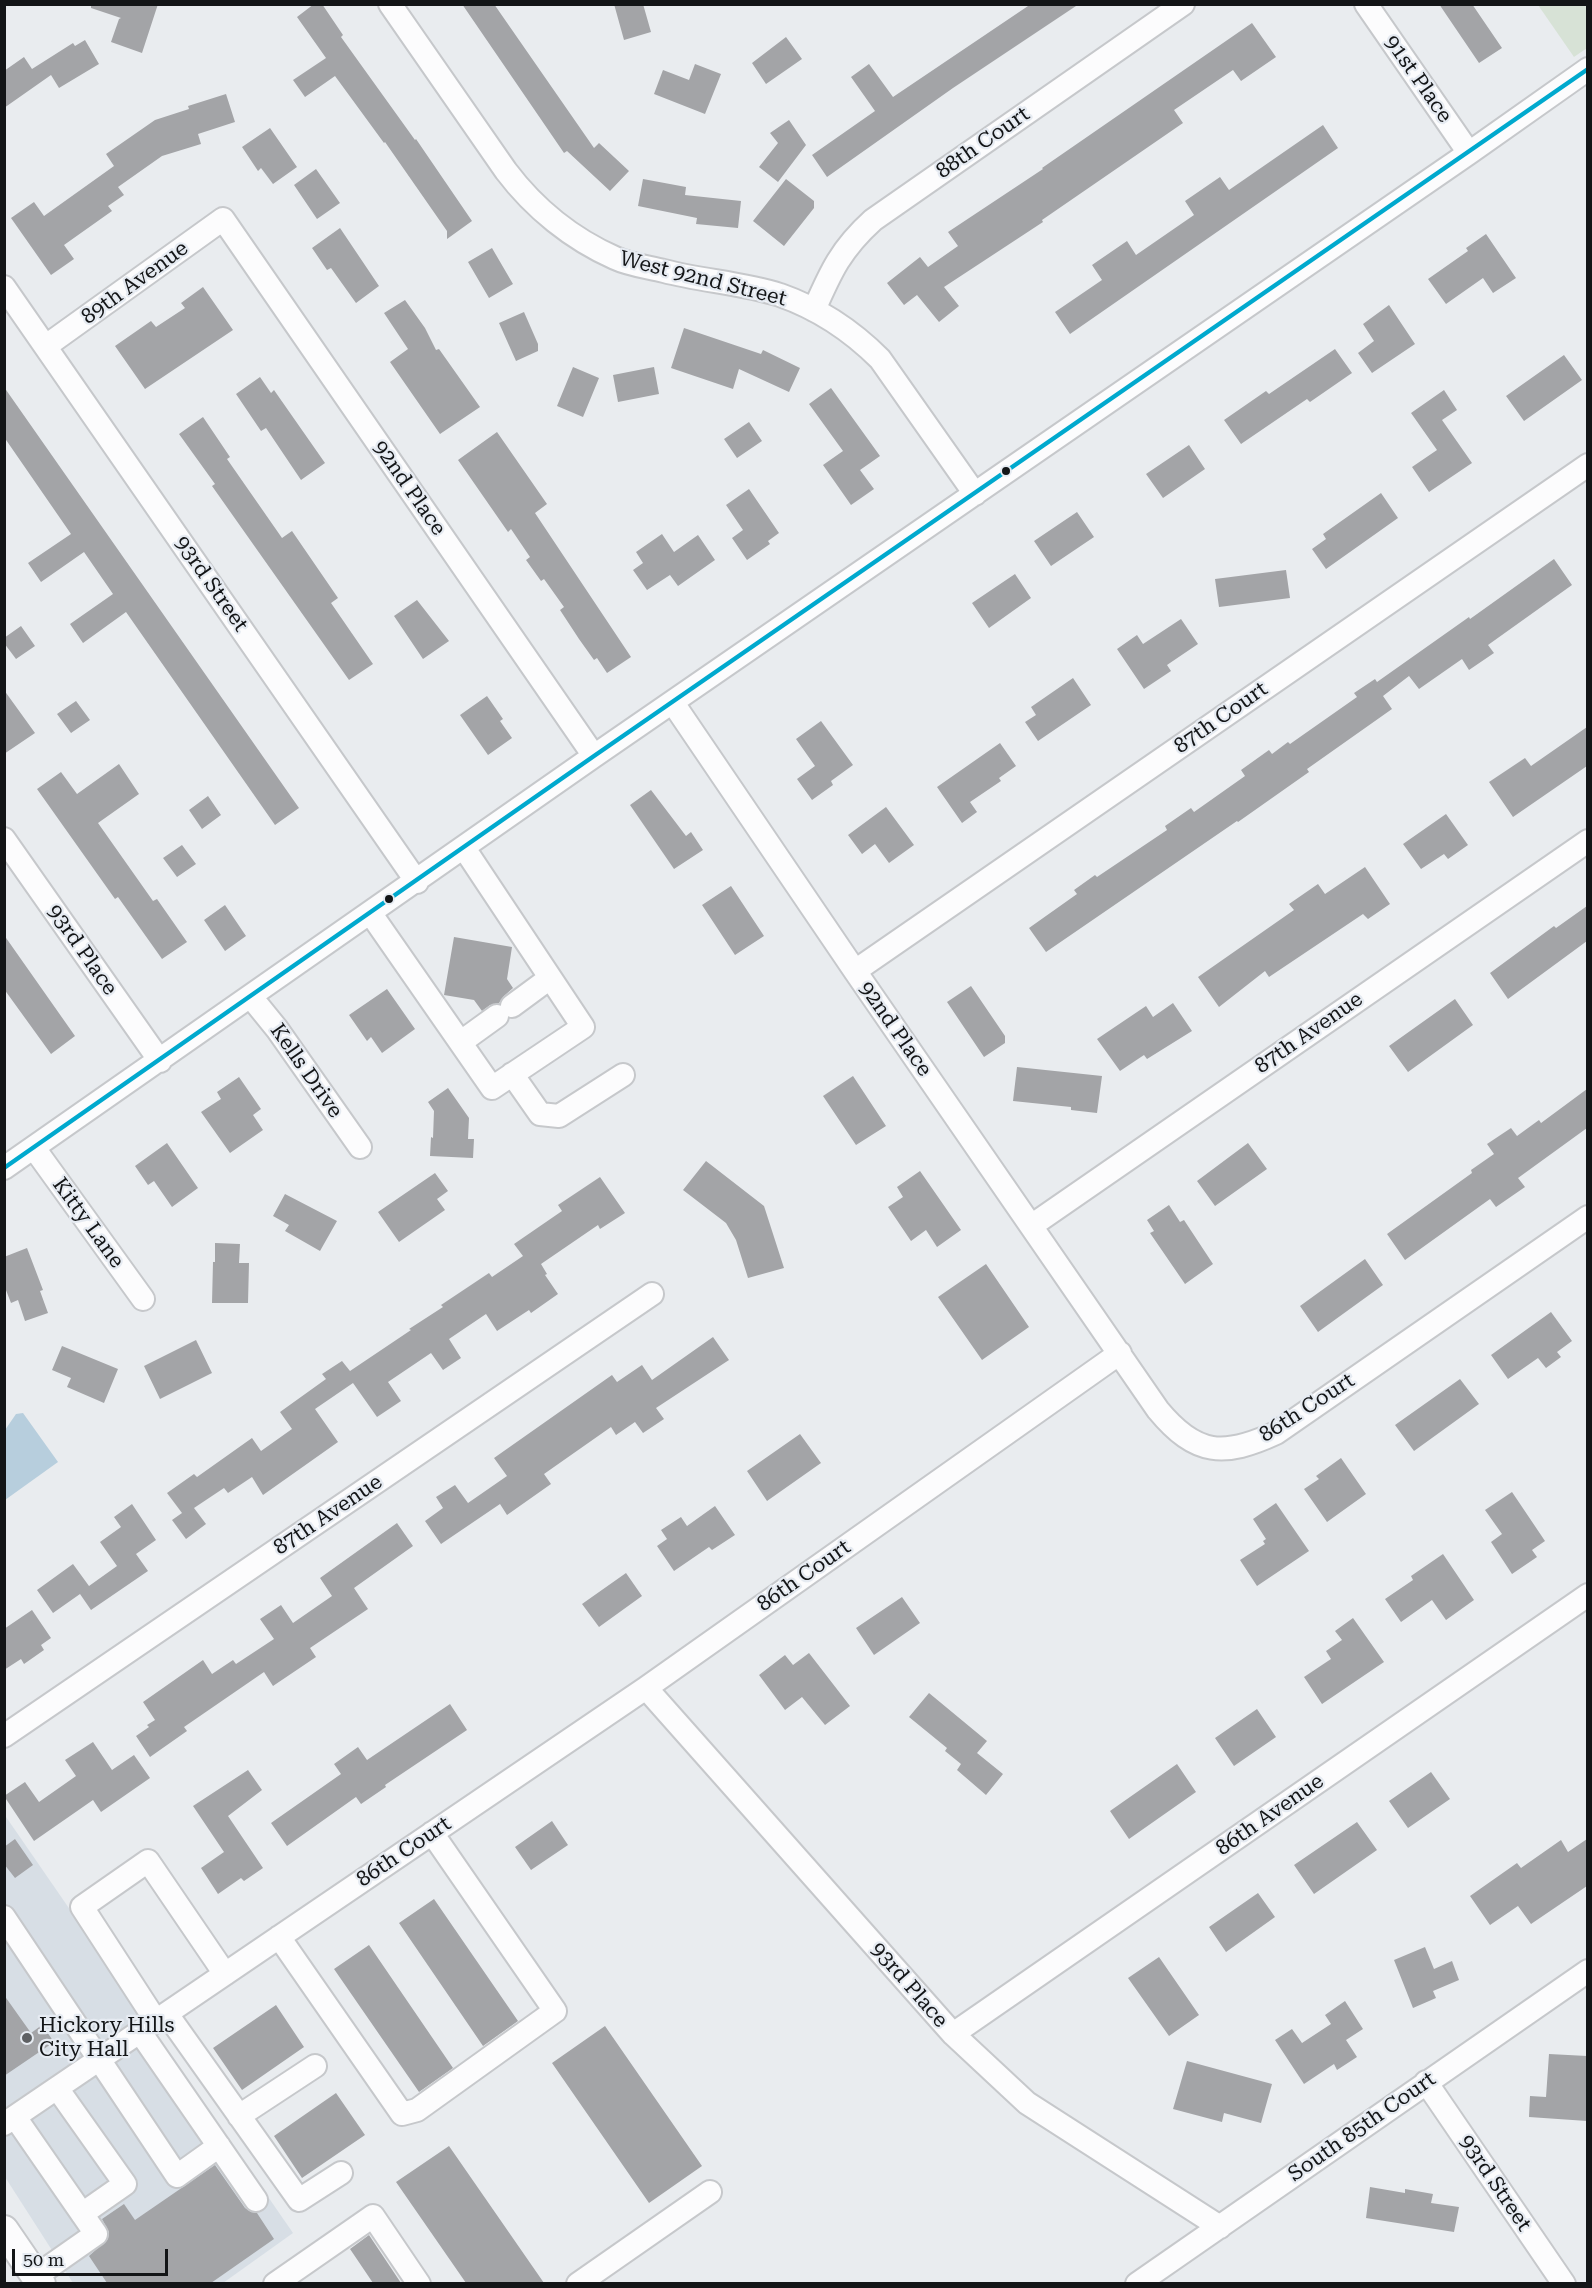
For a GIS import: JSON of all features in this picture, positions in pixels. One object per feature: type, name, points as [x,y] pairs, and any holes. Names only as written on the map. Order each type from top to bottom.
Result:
[{"type":"main road","points":[[4,2230],[39,2280]]},
{"type":"street","name":"West 92nd Street","points":[[390,4],[521,191],[541,210],[582,241],[617,259],[680,275],[779,295],[814,310],[865,344],[880,359],[975,494]]},
{"type":"street","name":"88th Court","points":[[814,310],[832,268],[858,233],[873,220],[1183,4]]},
{"type":"street","name":"91st Place","points":[[1366,4],[1469,153]]},
{"type":"street","points":[[4,1168],[417,882],[594,756],[1469,153],[1584,79]]},
{"type":"street","name":"89th Avenue","points":[[46,346],[223,219]]},
{"type":"street","name":"92nd Place","points":[[223,219],[594,756]]},
{"type":"street","name":"93rd Street","points":[[4,286],[417,882]]},
{"type":"street","name":"87th Court","points":[[855,971],[1587,465]]},
{"type":"street","name":"92nd Place","points":[[673,703],[855,971],[1120,1353]]},
{"type":"street","name":"93rd Place","points":[[4,839],[160,1061]]},
{"type":"street","name":"87th Avenue","points":[[1031,1226],[1587,841]]},
{"type":"street","points":[[371,914],[492,1088],[583,1027],[464,848]]},
{"type":"street","points":[[461,1042],[550,978]]},
{"type":"street","name":"Kells Drive","points":[[251,997],[277,1029],[360,1146]]},
{"type":"street","points":[[512,1074],[540,1114],[559,1116],[623,1075]]},
{"type":"street","name":"Kitty Lane","points":[[34,1148],[143,1299]]},
{"type":"street","name":"86th Court","points":[[10,2121],[646,1688],[1120,1353],[1171,1426],[1204,1447],[1237,1448],[1276,1433],[1587,1217]]},
{"type":"street","name":"87th Avenue","points":[[4,1736],[652,1294]]},
{"type":"street","name":"86th Avenue","points":[[953,2034],[1587,1595]]},
{"type":"street","name":"93rd Place","points":[[646,1688],[953,2034],[1027,2103],[1220,2227]]},
{"type":"street","points":[[279,1937],[402,2114],[417,2110],[555,2011],[432,1833]]},
{"type":"street","points":[[225,1974],[148,1861],[82,1907],[154,2022],[219,2146],[256,2200]]},
{"type":"street","points":[[8,1930],[177,2176],[219,2146]]},
{"type":"street","name":"South 85th Court","points":[[1137,2283],[1587,1971]]},
{"type":"street","points":[[154,2022],[239,2116],[299,2200],[341,2173]]},
{"type":"street","points":[[239,2116],[315,2066]]},
{"type":"street","name":"93rd Street","points":[[1426,2082],[1564,2283]]},
{"type":"street","points":[[57,2088],[125,2184],[82,2214]]},
{"type":"street","points":[[10,2121],[96,2234],[39,2280]]},
{"type":"street","points":[[578,2283],[710,2192]]},
{"type":"street","points":[[275,2283],[373,2216],[419,2283]]},
{"type":"shaded area","points":[[1538,5],[1587,5],[1587,48],[1574,57]]},
{"type":"shaded area","points":[[4,1814],[293,2233],[223,2283],[73,2283],[5,2177]]},
{"type":"water","points":[[23,1413],[58,1462],[5,1500],[5,1430],[16,1414]]},
{"type":"building","points":[[91,4],[158,4],[142,53],[111,42],[121,18],[91,8]]},
{"type":"building","points":[[314,4],[322,4],[343,35],[341,37],[416,139],[472,221],[447,239],[447,231],[385,142],[335,76],[305,97],[293,80],[326,58],[297,17]]},
{"type":"building","points":[[462,4],[494,4],[594,148],[599,143],[629,171],[610,191],[567,151],[564,153]]},
{"type":"building","points":[[614,4],[643,4],[651,32],[624,40]]},
{"type":"building","points":[[1031,4],[1079,4],[953,88],[827,177],[812,155],[875,111],[851,77],[869,64],[893,97]]},
{"type":"building","points":[[1439,4],[1472,4],[1502,48],[1479,63]]},
{"type":"building","points":[[1252,23],[1276,57],[1241,81],[1233,70],[1174,110],[1183,123],[1042,220],[1043,222],[944,287],[959,306],[939,322],[917,295],[904,305],[887,283],[920,257],[928,267],[958,246],[948,232],[1043,169]]},
{"type":"building","points":[[786,37],[802,59],[766,84],[752,63]]},
{"type":"building","points":[[85,40],[99,64],[59,88],[51,75],[4,108],[4,71],[24,57],[32,69],[73,43],[75,46]]},
{"type":"building","points":[[695,64],[721,74],[705,114],[654,94],[663,70],[689,80]]},
{"type":"building","points":[[226,94],[235,122],[198,134],[201,144],[162,156],[118,187],[124,195],[108,206],[112,211],[64,245],[74,259],[51,275],[11,218],[34,202],[44,216],[114,166],[106,154],[155,120]]},
{"type":"building","points":[[789,120],[806,145],[778,182],[759,167],[778,143],[770,133]]},
{"type":"building","points":[[1323,125],[1338,148],[1070,334],[1055,312],[1102,280],[1092,265],[1127,241],[1136,255],[1194,215],[1185,201],[1220,177],[1229,190]]},
{"type":"building","points":[[270,128],[297,167],[273,184],[261,168],[258,171],[242,147]]},
{"type":"building","points":[[316,169],[340,203],[317,219],[294,185]]},
{"type":"building","points":[[643,179],[686,187],[685,195],[741,201],[738,228],[696,224],[697,218],[638,206]]},
{"type":"building","points":[[786,179],[814,201],[814,208],[784,246],[753,221]]},
{"type":"building","points":[[340,228],[379,286],[356,303],[331,268],[327,270],[312,248]]},
{"type":"building","points":[[1486,234],[1516,278],[1493,293],[1483,278],[1446,304],[1428,279],[1468,251],[1466,248]]},
{"type":"building","points":[[492,248],[513,284],[489,298],[468,262]]},
{"type":"building","points":[[203,287],[233,330],[145,389],[115,346],[151,321],[156,327],[185,308],[181,303]]},
{"type":"building","points":[[405,300],[425,328],[436,350],[439,349],[480,407],[440,434],[390,362],[408,349],[384,313]]},
{"type":"building","points":[[1389,305],[1415,344],[1372,373],[1358,353],[1374,341],[1363,324]]},
{"type":"building","points":[[524,312],[538,344],[538,351],[516,361],[499,323]]},
{"type":"building","points":[[684,328],[761,354],[763,350],[800,368],[789,392],[739,369],[733,389],[671,368]]},
{"type":"building","points":[[1335,349],[1352,373],[1310,402],[1307,399],[1241,444],[1224,420],[1266,391],[1269,394]]},
{"type":"building","points":[[1564,355],[1582,380],[1524,421],[1506,396]]},
{"type":"building","points":[[573,367],[599,378],[583,417],[557,406]]},
{"type":"building","points":[[654,367],[659,394],[618,402],[613,375]]},
{"type":"building","points":[[260,377],[271,393],[274,390],[325,463],[301,480],[266,428],[261,431],[236,394]]},
{"type":"building","points":[[4,387],[299,808],[275,825],[126,612],[83,643],[70,624],[113,594],[84,552],[41,582],[28,563],[71,534],[4,437]]},
{"type":"building","points":[[831,388],[880,456],[860,470],[874,489],[851,505],[823,465],[843,451],[809,404]]},
{"type":"building","points":[[1444,390],[1457,410],[1442,420],[1472,463],[1429,492],[1412,467],[1437,450],[1411,413]]},
{"type":"building","points":[[203,417],[230,457],[227,459],[282,538],[292,531],[338,598],[331,603],[373,664],[349,680],[212,486],[215,484],[179,434]]},
{"type":"building","points":[[749,422],[762,441],[737,458],[724,439]]},
{"type":"building","points":[[497,432],[547,504],[535,513],[631,657],[607,673],[597,658],[594,660],[579,639],[560,610],[564,607],[544,579],[541,581],[526,560],[530,557],[511,529],[508,532],[458,460]]},
{"type":"building","points":[[1189,445],[1205,469],[1163,498],[1146,474]]},
{"type":"building","points":[[749,489],[779,533],[768,541],[770,544],[747,560],[732,538],[743,530],[726,505]]},
{"type":"building","points":[[1381,493],[1398,518],[1326,569],[1312,549],[1326,539],[1323,534]]},
{"type":"building","points":[[1077,512],[1094,537],[1051,566],[1034,541]]},
{"type":"building","points":[[662,534],[674,552],[698,535],[715,560],[678,586],[670,575],[647,590],[633,570],[643,563],[636,552]]},
{"type":"building","points":[[1554,559],[1572,585],[1488,645],[1494,653],[1469,670],[1462,659],[1419,689],[1409,676],[1383,696],[1392,709],[1307,769],[1309,772],[1238,822],[1046,952],[1029,928],[1077,894],[1074,890],[1167,830],[1165,826],[1191,808],[1194,812],[1245,776],[1241,770],[1269,750],[1272,754],[1288,742],[1290,744],[1357,697],[1354,693],[1375,679],[1377,682]]},
{"type":"building","points":[[1286,570],[1290,598],[1219,607],[1215,579]]},
{"type":"building","points":[[1015,574],[1031,598],[989,628],[972,603]]},
{"type":"building","points":[[417,600],[449,641],[423,659],[394,616]]},
{"type":"building","points":[[1181,619],[1198,644],[1167,665],[1171,671],[1144,689],[1117,649],[1137,635],[1143,644]]},
{"type":"building","points":[[21,626],[35,646],[16,659],[4,643],[4,638]]},
{"type":"building","points":[[1073,678],[1091,705],[1038,741],[1025,722],[1036,715],[1031,707]]},
{"type":"building","points":[[4,690],[35,733],[4,754]]},
{"type":"building","points":[[487,696],[503,719],[500,721],[512,738],[488,755],[460,715]]},
{"type":"building","points":[[76,701],[90,720],[71,733],[57,714]]},
{"type":"building","points":[[821,721],[853,765],[831,781],[833,785],[812,800],[797,779],[815,766],[796,739]]},
{"type":"building","points":[[1587,727],[1587,766],[1513,817],[1489,782],[1525,758],[1531,766]]},
{"type":"building","points":[[1000,743],[1016,766],[999,778],[1001,781],[970,802],[977,812],[962,823],[937,787]]},
{"type":"building","points":[[119,764],[139,794],[98,823],[153,901],[157,899],[187,942],[162,959],[118,897],[115,899],[37,789],[61,772],[77,794]]},
{"type":"building","points":[[651,790],[686,836],[691,832],[703,850],[674,869],[630,805]]},
{"type":"building","points":[[208,796],[221,815],[202,829],[189,810]]},
{"type":"building","points":[[886,807],[914,845],[889,863],[875,844],[862,854],[848,835]]},
{"type":"building","points":[[1446,814],[1468,845],[1448,859],[1444,854],[1421,869],[1403,844]]},
{"type":"building","points":[[182,845],[196,864],[177,877],[163,858]]},
{"type":"building","points":[[1365,867],[1390,904],[1368,919],[1363,914],[1269,977],[1265,971],[1219,1007],[1198,977],[1294,910],[1289,904],[1318,884],[1325,894]]},
{"type":"building","points":[[731,886],[764,936],[735,955],[702,905]]},
{"type":"building","points":[[225,905],[246,936],[225,951],[204,920]]},
{"type":"building","points":[[1587,906],[1587,941],[1508,999],[1490,973],[1554,926],[1556,928]]},
{"type":"building","points":[[4,935],[75,1036],[51,1054],[4,989]]},
{"type":"building","points":[[454,937],[512,947],[507,979],[513,988],[499,1003],[490,1005],[482,1011],[474,1000],[444,995]]},
{"type":"building","points":[[971,986],[1005,1036],[1005,1043],[984,1057],[947,1002]]},
{"type":"building","points":[[387,989],[415,1029],[382,1053],[371,1037],[367,1041],[349,1015]]},
{"type":"building","points":[[1455,999],[1473,1025],[1408,1072],[1389,1046]]},
{"type":"building","points":[[1173,1003],[1192,1031],[1147,1059],[1144,1055],[1120,1071],[1097,1039],[1146,1006],[1153,1017]]},
{"type":"building","points":[[1017,1067],[1102,1076],[1097,1113],[1071,1110],[1071,1107],[1013,1101]]},
{"type":"building","points":[[853,1076],[886,1126],[856,1145],[823,1096]]},
{"type":"building","points":[[239,1077],[261,1109],[253,1115],[263,1130],[230,1153],[201,1112],[221,1099],[217,1092]]},
{"type":"building","points":[[448,1088],[469,1118],[468,1139],[474,1139],[473,1158],[430,1156],[434,1111],[428,1102]]},
{"type":"building","points":[[1587,1089],[1587,1128],[1518,1178],[1525,1187],[1496,1207],[1490,1199],[1405,1260],[1387,1234],[1472,1173],[1471,1170],[1494,1154],[1487,1144],[1511,1128],[1517,1136],[1539,1120],[1541,1123]]},
{"type":"building","points":[[167,1143],[198,1188],[172,1207],[154,1181],[148,1185],[135,1166]]},
{"type":"building","points":[[1248,1143],[1267,1169],[1215,1206],[1197,1181]]},
{"type":"building","points":[[706,1161],[764,1206],[784,1268],[748,1278],[736,1240],[726,1223],[683,1190]]},
{"type":"building","points":[[920,1171],[961,1230],[937,1247],[926,1230],[911,1241],[888,1207],[903,1197],[897,1187]]},
{"type":"building","points":[[435,1173],[448,1191],[437,1199],[445,1210],[399,1242],[378,1212]]},
{"type":"building","points":[[600,1177],[625,1213],[600,1229],[598,1225],[541,1264],[547,1274],[545,1275],[558,1294],[531,1313],[529,1310],[497,1331],[486,1314],[449,1339],[461,1358],[443,1370],[431,1353],[388,1382],[401,1401],[377,1417],[353,1383],[315,1409],[338,1442],[263,1495],[252,1477],[228,1493],[224,1488],[194,1508],[206,1524],[186,1539],[172,1520],[182,1513],[167,1493],[194,1474],[197,1477],[252,1438],[261,1451],[292,1429],[280,1412],[326,1379],[322,1374],[342,1361],[350,1371],[489,1273],[492,1277],[523,1256],[514,1244],[562,1211],[558,1205]]},
{"type":"building","points":[[285,1194],[337,1221],[320,1251],[285,1231],[289,1225],[273,1216]]},
{"type":"building","points":[[1169,1205],[1180,1222],[1184,1220],[1213,1264],[1185,1284],[1150,1233],[1154,1231],[1147,1220]]},
{"type":"building","points":[[215,1243],[240,1244],[239,1263],[249,1263],[248,1303],[212,1303]]},
{"type":"building","points":[[27,1248],[43,1290],[40,1291],[48,1313],[25,1321],[18,1300],[11,1303],[4,1285],[4,1257]]},
{"type":"building","points":[[1365,1259],[1383,1285],[1318,1332],[1300,1306]]},
{"type":"building","points":[[986,1264],[1029,1327],[982,1360],[938,1297]]},
{"type":"building","points":[[1551,1312],[1572,1341],[1557,1352],[1561,1357],[1546,1368],[1538,1358],[1508,1379],[1491,1355]]},
{"type":"building","points":[[713,1337],[729,1360],[656,1408],[664,1419],[643,1433],[635,1422],[616,1435],[611,1427],[544,1474],[551,1484],[507,1515],[500,1504],[441,1544],[425,1521],[443,1508],[436,1497],[455,1485],[468,1503],[507,1476],[494,1458],[612,1375],[617,1382],[642,1365],[652,1380]]},
{"type":"building","points":[[196,1340],[212,1373],[160,1399],[144,1366]]},
{"type":"building","points":[[62,1346],[118,1369],[104,1403],[67,1387],[71,1378],[52,1370]]},
{"type":"building","points":[[1460,1379],[1479,1404],[1414,1451],[1395,1425]]},
{"type":"building","points":[[800,1434],[821,1463],[767,1501],[747,1471]]},
{"type":"building","points":[[1341,1458],[1366,1494],[1327,1522],[1304,1489],[1319,1479],[1316,1476]]},
{"type":"building","points":[[1512,1492],[1545,1541],[1532,1550],[1537,1557],[1512,1574],[1491,1542],[1502,1534],[1485,1510]]},
{"type":"building","points":[[1276,1503],[1309,1551],[1257,1586],[1240,1560],[1265,1544],[1263,1541],[1266,1539],[1253,1519]]},
{"type":"building","points":[[132,1504],[156,1540],[136,1554],[148,1571],[91,1610],[80,1594],[53,1613],[37,1590],[73,1564],[89,1586],[117,1566],[100,1542],[121,1527],[114,1517]]},
{"type":"building","points":[[715,1506],[735,1535],[712,1550],[709,1547],[674,1571],[657,1546],[667,1539],[661,1530],[681,1517],[687,1526]]},
{"type":"building","points":[[397,1523],[413,1546],[354,1588],[368,1609],[310,1648],[316,1657],[273,1686],[264,1672],[184,1727],[187,1731],[150,1757],[136,1736],[155,1720],[143,1702],[203,1660],[212,1674],[233,1660],[236,1664],[274,1639],[260,1619],[281,1605],[293,1623],[332,1596],[320,1578]]},
{"type":"building","points":[[1443,1554],[1474,1600],[1446,1620],[1432,1600],[1401,1622],[1385,1599],[1413,1580],[1411,1576]]},
{"type":"building","points":[[626,1573],[642,1596],[599,1627],[582,1604]]},
{"type":"building","points":[[902,1597],[920,1623],[874,1655],[856,1628]]},
{"type":"building","points":[[32,1610],[51,1638],[41,1645],[44,1650],[24,1664],[21,1659],[4,1670],[4,1629]]},
{"type":"building","points":[[1353,1618],[1384,1662],[1322,1704],[1304,1677],[1331,1659],[1326,1651],[1342,1640],[1335,1631]]},
{"type":"building","points":[[809,1653],[850,1706],[825,1725],[802,1697],[785,1710],[759,1675],[785,1655],[793,1665]]},
{"type":"building","points":[[929,1693],[987,1741],[977,1753],[1003,1774],[986,1795],[957,1770],[961,1764],[945,1751],[947,1748],[909,1717]]},
{"type":"building","points":[[450,1704],[467,1730],[385,1785],[386,1787],[361,1804],[356,1797],[287,1846],[271,1823],[341,1774],[334,1764],[358,1747],[367,1760]]},
{"type":"building","points":[[1257,1709],[1276,1737],[1234,1766],[1215,1738]]},
{"type":"building","points":[[93,1742],[112,1770],[134,1755],[150,1778],[101,1812],[93,1800],[34,1841],[4,1796],[25,1782],[39,1802],[76,1776],[65,1760]]},
{"type":"building","points":[[1177,1764],[1196,1792],[1129,1839],[1110,1811]]},
{"type":"building","points":[[248,1770],[262,1790],[228,1816],[263,1868],[244,1881],[241,1878],[218,1894],[201,1868],[224,1852],[193,1806]]},
{"type":"building","points":[[1431,1772],[1450,1799],[1408,1828],[1389,1801]]},
{"type":"building","points":[[552,1821],[568,1845],[531,1870],[515,1847]]},
{"type":"building","points":[[1357,1822],[1377,1850],[1314,1894],[1294,1865]]},
{"type":"building","points":[[15,1839],[33,1865],[15,1878],[4,1864],[4,1847]]},
{"type":"building","points":[[1587,1839],[1587,1886],[1531,1924],[1518,1906],[1490,1925],[1470,1896],[1517,1863],[1521,1868],[1561,1840],[1568,1852]]},
{"type":"building","points":[[1258,1893],[1275,1917],[1226,1952],[1209,1927]]},
{"type":"building","points":[[434,1899],[518,2021],[483,2046],[399,1923]]},
{"type":"building","points":[[369,1945],[453,2068],[419,2092],[334,1969]]},
{"type":"building","points":[[1425,1947],[1434,1969],[1452,1961],[1459,1980],[1433,1991],[1436,1998],[1413,2008],[1394,1960]]},
{"type":"building","points":[[1159,1957],[1199,2015],[1169,2036],[1128,1978]]},
{"type":"building","name":"Hickory Hills City Hall","points":[[4,1995],[31,2033],[42,2025],[54,2042],[4,2076]]},
{"type":"building","points":[[1345,2001],[1363,2029],[1346,2040],[1357,2057],[1337,2070],[1334,2064],[1304,2084],[1275,2040],[1292,2029],[1302,2043],[1331,2024],[1325,2015]]},
{"type":"building","points":[[276,2005],[304,2047],[242,2090],[213,2048]]},
{"type":"building","points":[[605,2026],[702,2166],[649,2203],[552,2063]]},
{"type":"building","points":[[1549,2054],[1587,2056],[1587,2121],[1529,2117],[1530,2096],[1546,2097]]},
{"type":"building","points":[[1187,2061],[1272,2084],[1261,2123],[1224,2113],[1222,2122],[1173,2109]]},
{"type":"building","points":[[336,2093],[365,2135],[302,2178],[274,2136]]},
{"type":"building","points":[[449,2146],[544,2283],[466,2283],[396,2182]]},
{"type":"building","points":[[215,2165],[245,2208],[257,2213],[274,2239],[211,2283],[107,2283],[89,2256],[108,2239],[109,2232],[102,2219],[124,2204],[135,2220]]},
{"type":"building","points":[[1370,2187],[1405,2193],[1405,2189],[1433,2194],[1431,2203],[1459,2207],[1454,2232],[1366,2218]]},
{"type":"building","points":[[369,2235],[401,2283],[373,2283],[350,2249]]},
{"type":"transit line","points":[[4,1168],[594,756],[1588,69]]},
{"type":"place","name":"Hickory Hills City Hall","points":[[27,2038]]}]
